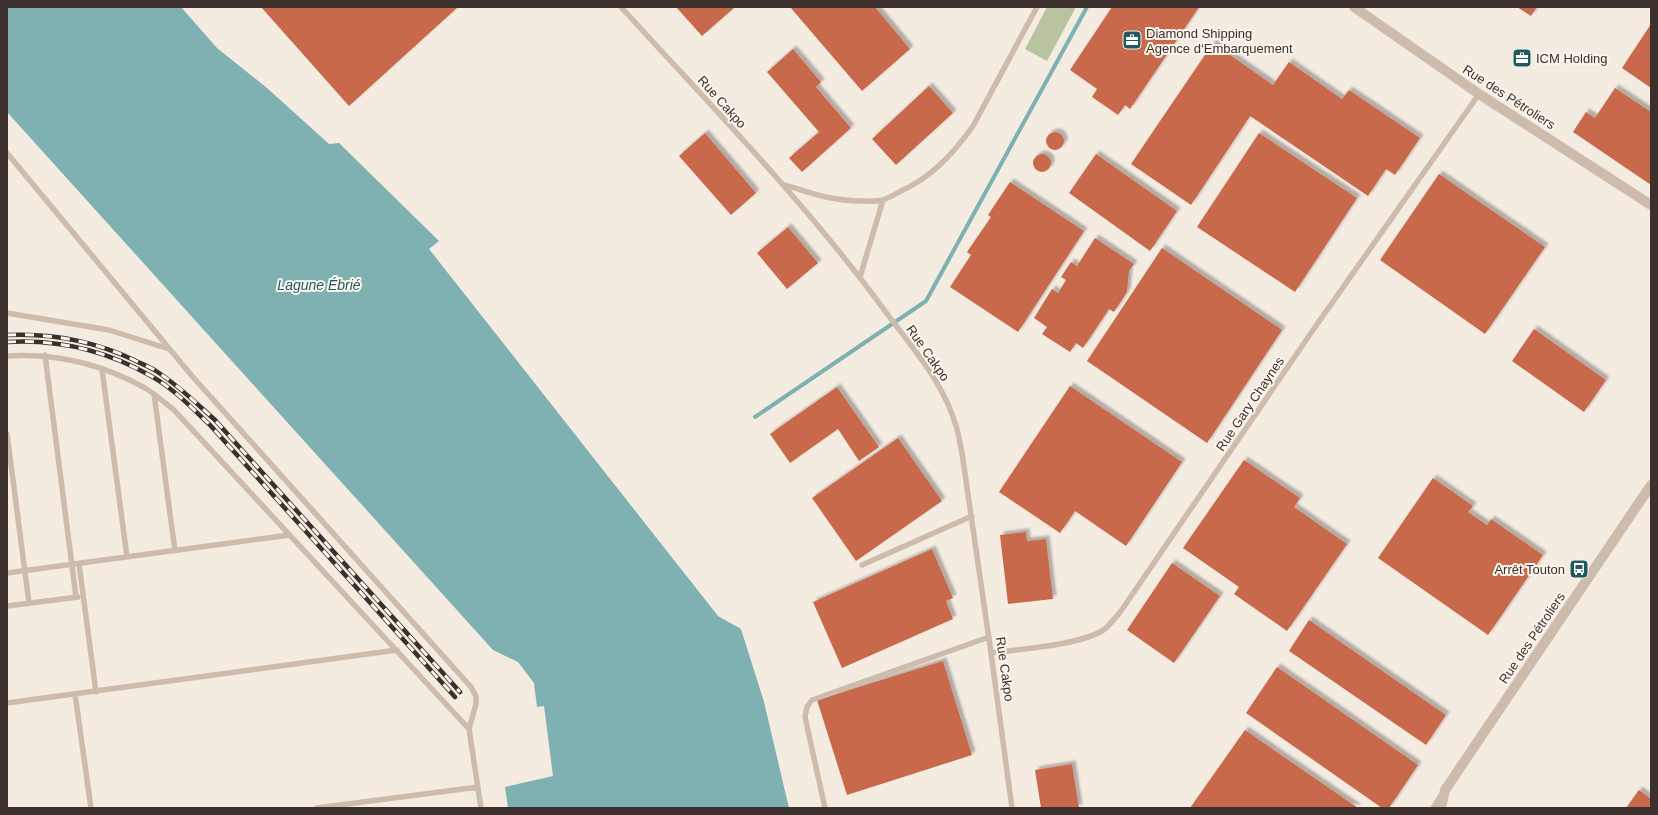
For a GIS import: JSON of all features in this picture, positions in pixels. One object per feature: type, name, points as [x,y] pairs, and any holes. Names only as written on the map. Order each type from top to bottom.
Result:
[{"type":"street","name":"Rue des Pétroliers","points":[[1354,7],[1479,94],[1651,205]]},
{"type":"street","name":"Rue des Pétroliers","points":[[1441,808],[1445,790],[1651,485]]},
{"type":"lane","name":"Rue Cakpo","points":[[621,7],[781,184],[860,277],[915,350],[942,393],[956,425],[972,516],[1012,808]]},
{"type":"lane","points":[[781,184],[821,197],[847,201],[883,200],[924,179],[945,161],[973,126],[1037,7]]},
{"type":"lane","name":"Rue Gary Chaynes","points":[[991,653],[1068,642],[1089,637],[1105,628],[1121,612],[1318,324],[1479,94]]},
{"type":"lane","points":[[7,153],[169,349],[471,686],[476,696],[476,704],[469,729],[481,808]]},
{"type":"lane","points":[[860,277],[883,200]]},
{"type":"lane","points":[[7,313],[109,330],[169,349]]},
{"type":"lane","points":[[7,356],[45,355],[84,363],[102,369],[145,388],[174,410],[469,729]]},
{"type":"lane","points":[[45,355],[76,597]]},
{"type":"lane","points":[[102,369],[127,557]]},
{"type":"lane","points":[[154,394],[175,551]]},
{"type":"lane","points":[[7,434],[29,603]]},
{"type":"lane","points":[[862,565],[972,516]]},
{"type":"lane","points":[[7,573],[290,535]]},
{"type":"lane","points":[[79,564],[96,692]]},
{"type":"lane","points":[[7,606],[84,596]]},
{"type":"lane","points":[[825,808],[805,718],[807,707],[812,700],[989,637]]},
{"type":"lane","points":[[7,703],[397,650]]},
{"type":"lane","points":[[75,694],[91,808]]},
{"type":"lane","points":[[317,808],[478,787]]},
{"type":"lane","points":[[1433,808],[1445,790]]},
{"type":"green space","points":[[1047,7],[1076,7],[1047,61],[1025,49]]},
{"type":"water","name":"Lagune Ébrié","points":[[7,7],[181,7],[217,48],[267,88],[329,144],[339,143],[439,241],[429,249],[718,616],[741,629],[764,702],[789,808],[508,808],[505,787],[553,776],[544,706],[537,707],[534,683],[518,662],[493,650],[7,112]]},
{"type":"building","points":[[261,7],[458,7],[349,106]]},
{"type":"building","points":[[676,7],[735,7],[702,36]]},
{"type":"building","points":[[790,7],[875,7],[910,49],[862,91]]},
{"type":"building","points":[[1112,7],[1199,7],[1130,109],[1125,105],[1118,115],[1092,97],[1097,89],[1070,70]]},
{"type":"building","points":[[1517,7],[1537,7],[1531,16]]},
{"type":"building","points":[[1651,24],[1651,88],[1622,68]]},
{"type":"building","points":[[1213,43],[1273,85],[1289,62],[1342,99],[1349,90],[1420,138],[1395,175],[1386,169],[1368,196],[1250,116],[1191,205],[1131,164]]},
{"type":"building","points":[[793,49],[821,82],[816,87],[851,128],[802,172],[789,158],[819,132],[767,72]]},
{"type":"building","points":[[929,86],[953,113],[896,165],[872,139]]},
{"type":"building","points":[[1615,88],[1651,112],[1651,185],[1573,132],[1586,112],[1595,118]]},
{"type":"building","points":[[1055,132],[1061,135],[1064,141],[1061,147],[1055,150],[1049,147],[1046,141],[1049,135]]},
{"type":"building","points":[[705,133],[756,193],[731,215],[679,156]]},
{"type":"building","points":[[1259,133],[1357,198],[1295,292],[1197,227]]},
{"type":"building","points":[[1042,154],[1048,157],[1051,163],[1048,169],[1042,172],[1036,169],[1033,163],[1036,157]]},
{"type":"building","points":[[1096,154],[1177,211],[1150,251],[1069,193]]},
{"type":"building","points":[[1439,174],[1545,247],[1485,334],[1380,260]]},
{"type":"building","points":[[1010,182],[1084,231],[1018,332],[950,287],[971,255],[967,252],[991,217],[988,215]]},
{"type":"building","points":[[788,227],[818,263],[787,289],[757,253]]},
{"type":"building","points":[[1095,238],[1134,264],[1129,271],[1127,292],[1114,312],[1109,309],[1083,348],[1076,343],[1070,352],[1042,334],[1047,327],[1034,318],[1052,289],[1058,293],[1066,280],[1061,277],[1071,262],[1077,266]]},
{"type":"building","points":[[1162,248],[1282,330],[1207,443],[1087,361]]},
{"type":"building","points":[[1534,329],[1606,380],[1584,412],[1512,361]]},
{"type":"building","points":[[1070,386],[1182,462],[1126,546],[1075,511],[1060,533],[999,492]]},
{"type":"building","points":[[837,387],[879,447],[859,461],[838,429],[790,463],[770,434]]},
{"type":"building","points":[[898,438],[942,501],[856,561],[812,498]]},
{"type":"building","points":[[1244,460],[1300,498],[1294,507],[1347,544],[1287,631],[1234,594],[1239,587],[1183,548]]},
{"type":"building","points":[[1433,478],[1473,506],[1468,512],[1487,525],[1491,519],[1543,555],[1488,635],[1378,558]]},
{"type":"building","points":[[1026,532],[1027,541],[1046,539],[1053,599],[1008,604],[1000,535]]},
{"type":"building","points":[[932,549],[953,598],[946,601],[953,619],[842,668],[813,602]]},
{"type":"building","points":[[1172,563],[1220,596],[1174,663],[1127,630]]},
{"type":"building","points":[[1309,620],[1446,715],[1426,745],[1289,651]]},
{"type":"building","points":[[943,661],[972,755],[847,795],[817,700]]},
{"type":"building","points":[[1277,667],[1418,765],[1389,808],[1382,808],[1246,713]]},
{"type":"building","points":[[1245,730],[1358,808],[1190,808]]},
{"type":"building","points":[[1072,764],[1079,808],[1041,808],[1035,770]]},
{"type":"building","points":[[1639,790],[1651,799],[1651,808],[1626,808]]},
{"type":"waterway","points":[[755,417],[926,301],[1087,7]]},
{"type":"railway","points":[[7,335],[40,335],[88,343],[119,353],[154,370],[172,382],[215,420],[460,692]]},
{"type":"railway","points":[[7,342],[63,345],[100,353],[134,367],[175,392],[210,425],[455,697]]},
{"type":"place","name":"Diamond Shipping Agence d‘Embarquement","points":[[1132,40]]},
{"type":"place","name":"ICM Holding","points":[[1522,58]]},
{"type":"place","name":"Arrêt Touton","points":[[1579,569]]}]
